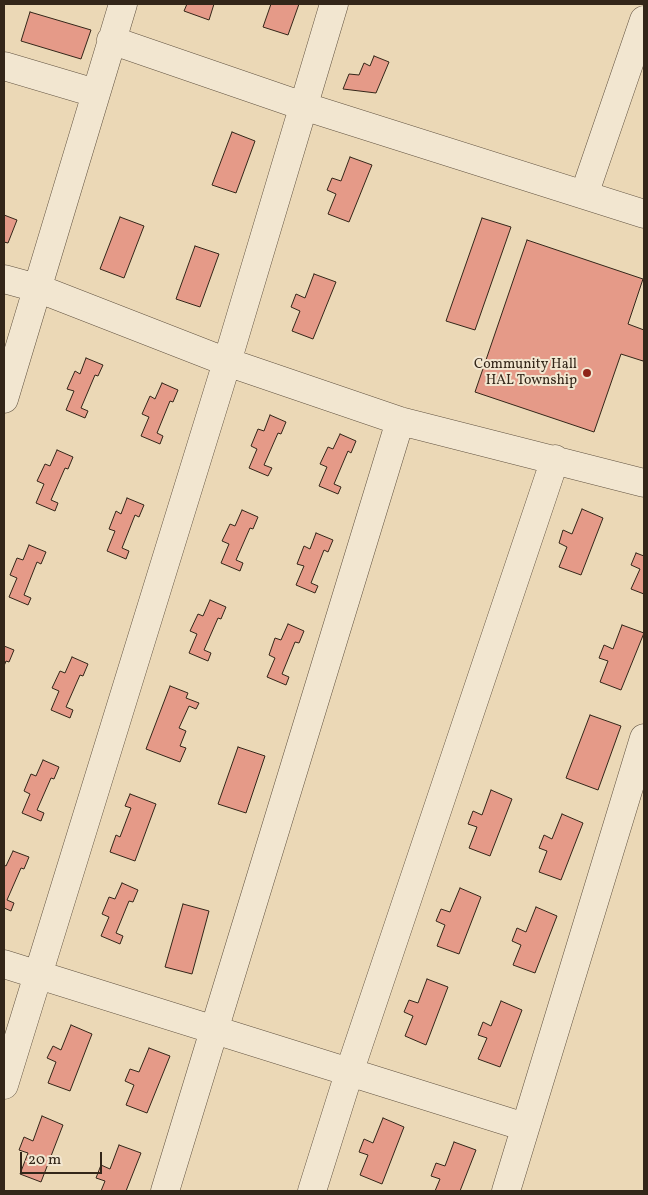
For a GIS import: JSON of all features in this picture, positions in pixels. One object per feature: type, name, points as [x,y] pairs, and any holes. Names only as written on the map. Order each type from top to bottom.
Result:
[{"type":"lane","points":[[4,399],[123,4]]},
{"type":"lane","points":[[4,1085],[227,362],[334,4]]},
{"type":"lane","points":[[584,195],[644,20]]},
{"type":"lane","points":[[111,40],[303,106],[644,214]]},
{"type":"lane","points":[[4,66],[95,93]]},
{"type":"lane","points":[[4,279],[37,288],[227,362],[400,421],[644,483]]},
{"type":"lane","points":[[165,1191],[400,421]]},
{"type":"lane","points":[[312,1191],[350,1070],[555,459]]},
{"type":"lane","points":[[506,1191],[644,738]]},
{"type":"lane","points":[[4,964],[350,1070],[525,1127]]},
{"type":"building","points":[[187,4],[214,4],[209,20],[184,11]]},
{"type":"building","points":[[271,4],[299,4],[288,35],[263,27]]},
{"type":"building","points":[[30,12],[91,30],[81,59],[21,41]]},
{"type":"building","points":[[374,56],[389,62],[376,93],[343,89],[349,74],[359,75],[364,63],[370,66]]},
{"type":"building","points":[[232,132],[255,141],[236,193],[212,185]]},
{"type":"building","points":[[350,157],[372,165],[349,222],[328,214],[336,194],[327,190],[332,178],[341,181]]},
{"type":"building","points":[[4,215],[17,220],[8,243],[4,242]]},
{"type":"building","points":[[120,217],[144,226],[124,278],[100,269]]},
{"type":"building","points":[[482,218],[511,227],[475,330],[446,321]]},
{"type":"building","points":[[527,240],[643,279],[628,324],[644,330],[644,358],[643,361],[621,354],[594,432],[475,392]]},
{"type":"building","points":[[195,246],[219,254],[200,307],[176,299]]},
{"type":"building","points":[[314,274],[336,282],[313,339],[292,331],[300,311],[291,307],[296,294],[305,298]]},
{"type":"building","points":[[86,358],[103,365],[98,376],[95,375],[81,408],[88,411],[85,418],[66,410],[74,391],[67,389],[75,371],[80,374]]},
{"type":"building","points":[[162,383],[178,390],[173,402],[170,401],[157,433],[163,436],[160,444],[141,436],[149,417],[142,414],[150,396],[155,399]]},
{"type":"building","points":[[270,415],[286,422],[281,434],[278,433],[264,465],[272,468],[268,476],[249,468],[257,449],[251,446],[258,429],[264,431]]},
{"type":"building","points":[[340,434],[356,441],[351,453],[348,451],[334,484],[341,487],[338,494],[319,486],[327,467],[320,464],[328,447],[333,449]]},
{"type":"building","points":[[57,450],[73,457],[68,469],[65,468],[51,500],[58,503],[55,511],[36,503],[44,484],[37,481],[45,464],[50,466]]},
{"type":"building","points":[[127,498],[144,505],[139,517],[135,515],[122,548],[129,551],[126,559],[107,551],[115,531],[109,529],[116,511],[121,514]]},
{"type":"building","points":[[582,509],[603,518],[581,575],[559,567],[567,547],[559,543],[563,530],[572,534]]},
{"type":"building","points":[[242,510],[258,517],[253,529],[250,528],[236,560],[243,563],[240,571],[221,563],[229,544],[222,541],[230,524],[235,526]]},
{"type":"building","points":[[316,533],[333,540],[328,552],[324,550],[311,583],[318,586],[315,593],[296,585],[304,566],[297,564],[304,546],[310,549]]},
{"type":"building","points":[[29,545],[46,552],[41,564],[37,562],[24,595],[31,598],[28,605],[9,597],[17,578],[10,575],[17,558],[23,560]]},
{"type":"building","points":[[636,553],[644,556],[644,594],[631,589],[640,569],[631,565]]},
{"type":"building","points":[[210,600],[226,607],[221,619],[218,618],[204,650],[211,653],[208,661],[189,653],[197,634],[190,631],[198,614],[203,616]]},
{"type":"building","points":[[288,624],[304,631],[299,643],[295,642],[282,674],[289,677],[286,685],[267,677],[275,658],[269,655],[275,638],[281,640]]},
{"type":"building","points":[[622,625],[644,633],[621,690],[600,682],[608,661],[599,658],[604,645],[613,649]]},
{"type":"building","points":[[4,646],[14,650],[9,662],[6,661],[4,666]]},
{"type":"building","points":[[72,657],[88,664],[83,676],[80,675],[66,707],[73,710],[70,718],[51,710],[59,691],[52,688],[60,671],[65,673]]},
{"type":"building","points":[[170,686],[188,693],[186,698],[199,703],[196,709],[189,706],[179,728],[186,731],[180,746],[186,748],[180,762],[146,749]]},
{"type":"building","points":[[590,715],[621,726],[598,790],[566,778]]},
{"type":"building","points":[[238,747],[265,756],[246,813],[218,804]]},
{"type":"building","points":[[43,760],[59,767],[54,779],[51,778],[37,810],[44,813],[41,821],[22,813],[30,794],[24,791],[31,774],[36,776]]},
{"type":"building","points":[[491,790],[512,799],[490,856],[469,848],[477,827],[468,824],[473,811],[482,815]]},
{"type":"building","points":[[130,794],[156,804],[135,861],[110,852],[116,835],[120,837],[131,808],[125,806]]},
{"type":"building","points":[[562,814],[583,823],[561,880],[539,872],[547,851],[539,848],[544,835],[552,839]]},
{"type":"building","points":[[13,851],[29,857],[24,869],[21,868],[7,900],[14,903],[11,911],[4,908],[4,865],[6,866]]},
{"type":"building","points":[[122,883],[138,890],[133,902],[129,901],[116,933],[123,936],[120,944],[101,936],[109,917],[102,914],[109,897],[115,899]]},
{"type":"building","points":[[460,888],[481,897],[459,954],[437,946],[445,925],[436,921],[441,909],[450,912]]},
{"type":"building","points":[[183,904],[209,911],[192,974],[165,967]]},
{"type":"building","points":[[536,907],[557,916],[535,973],[513,965],[521,945],[512,941],[517,928],[526,932]]},
{"type":"building","points":[[427,979],[448,987],[426,1045],[405,1036],[413,1016],[404,1012],[409,1000],[418,1003]]},
{"type":"building","points":[[501,1001],[522,1010],[500,1067],[478,1059],[487,1038],[478,1035],[483,1022],[491,1026]]},
{"type":"building","points":[[71,1025],[92,1034],[70,1091],[48,1083],[56,1062],[47,1058],[53,1046],[61,1050]]},
{"type":"building","points":[[149,1048],[170,1056],[147,1113],[126,1105],[134,1085],[125,1081],[130,1069],[139,1072]]},
{"type":"building","points":[[42,1116],[63,1125],[41,1182],[20,1174],[28,1153],[19,1150],[24,1137],[33,1141]]},
{"type":"building","points":[[383,1118],[404,1127],[382,1184],[360,1175],[368,1155],[359,1152],[364,1139],[373,1143]]},
{"type":"building","points":[[454,1142],[476,1150],[460,1191],[435,1191],[440,1179],[431,1176],[436,1163],[445,1166]]},
{"type":"building","points":[[119,1145],[141,1153],[126,1191],[101,1191],[105,1181],[96,1178],[101,1165],[110,1169]]},
{"type":"place","name":"Community Hall HAL Township","points":[[587,373]]}]
